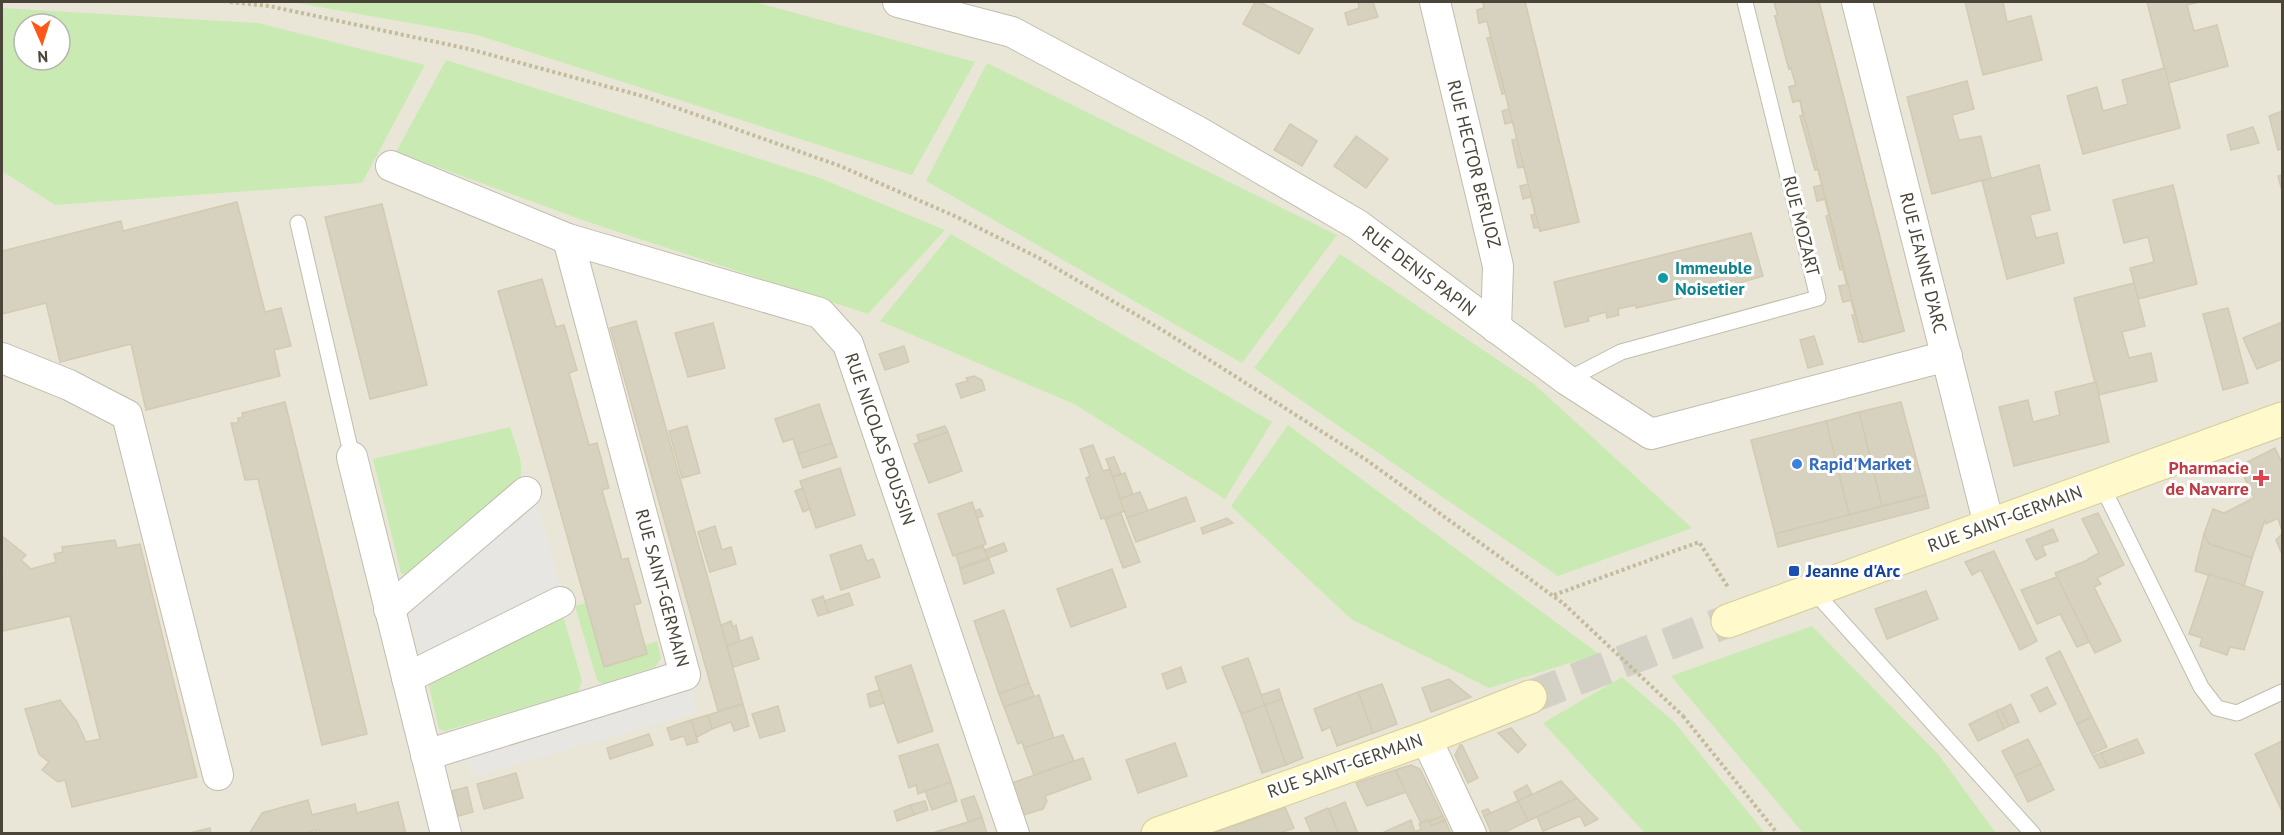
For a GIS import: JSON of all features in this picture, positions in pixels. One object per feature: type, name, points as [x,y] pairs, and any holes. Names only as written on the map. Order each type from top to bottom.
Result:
[{"type":"street","name":"RUE DENIS PAPIN","points":[[898,2],[1012,32],[1197,131],[1358,225],[1567,380],[1651,434],[1947,356]]},
{"type":"street","name":"RUE HECTOR BERLIOZ","points":[[1434,2],[1498,266],[1496,328]]},
{"type":"street","name":"RUE JEANNE D'ARC","points":[[1857,2],[1989,525]]},
{"type":"street","name":"RUE NICOLAS POUSSIN","points":[[391,166],[568,239],[820,313],[848,344],[1014,834]]},
{"type":"street","name":"RUE SAINT-GERMAIN","points":[[426,755],[685,675],[568,239]]},
{"type":"street","points":[[2,358],[69,385],[127,415],[218,775]]},
{"type":"street","name":"RUE SAINT-GERMAIN","points":[[1737,618],[2283,419]]},
{"type":"street","points":[[352,458],[446,834]]},
{"type":"street","points":[[389,609],[526,492]]},
{"type":"street","points":[[407,678],[560,602]]},
{"type":"street","name":"RUE SAINT-GERMAIN","points":[[1158,834],[1426,738],[1530,697]]},
{"type":"street","points":[[1426,738],[1471,834]]},
{"type":"lane","name":"RUE MOZART","points":[[1567,380],[1621,352],[1818,298],[1745,2]]},
{"type":"lane","points":[[298,223],[352,458]]},
{"type":"lane","points":[[2101,484],[2201,687],[2217,708],[2237,713],[2283,692]]},
{"type":"lane","points":[[1812,590],[2033,834]]},
{"type":"path","points":[[230,2],[269,6],[469,49],[646,97],[840,166],[957,217],[1039,258],[1174,337],[1368,461],[1564,604],[1683,716],[1778,834]]},
{"type":"path","points":[[1553,596],[1699,542],[1737,618]]},
{"type":"shaded area","points":[[2,2],[2282,2],[2282,833],[2,833]]},
{"type":"shaded area","points":[[535,494],[561,590],[421,660],[406,602]]},
{"type":"shaded area","points":[[691,688],[697,712],[472,777],[465,753]]},
{"type":"green space","points":[[292,2],[755,2],[975,62],[912,175],[477,35]]},
{"type":"green space","points":[[2,8],[70,12],[12,12],[12,72],[72,72],[72,12],[258,23],[425,65],[362,183],[55,205],[2,171]]},
{"type":"green space","points":[[446,60],[820,178],[945,230],[868,314],[588,222],[396,152]]},
{"type":"green space","points":[[987,63],[1337,235],[1242,363],[926,181]]},
{"type":"green space","points":[[951,234],[1272,422],[1225,499],[1076,405],[880,321]]},
{"type":"green space","points":[[1340,254],[1534,384],[1692,528],[1558,576],[1254,368]]},
{"type":"green space","points":[[1288,425],[1599,654],[1489,688],[1351,619],[1231,506]]},
{"type":"green space","points":[[510,427],[521,463],[518,484],[408,577],[401,573],[373,459]]},
{"type":"green space","points":[[586,603],[604,667],[647,654],[645,645],[657,641],[661,658],[655,667],[602,684],[597,680],[575,606]]},
{"type":"green space","points":[[562,612],[582,681],[578,692],[445,731],[439,729],[427,678]]},
{"type":"green space","points":[[1812,626],[1938,754],[1996,833],[1803,833],[1671,676]]},
{"type":"green space","points":[[1622,677],[1674,722],[1765,833],[1645,833],[1543,723]]},
{"type":"building","points":[[1255,2],[1260,2],[1313,29],[1299,54],[1243,24]]},
{"type":"building","points":[[1358,2],[1373,2],[1378,17],[1348,25],[1345,13],[1359,8]]},
{"type":"building","points":[[1483,2],[1525,2],[1579,222],[1540,231],[1539,227],[1534,228],[1531,215],[1535,214],[1531,197],[1523,199],[1520,186],[1528,184],[1524,167],[1518,168],[1512,140],[1517,139],[1513,122],[1505,124],[1502,111],[1509,109],[1506,93],[1502,94],[1487,38],[1491,37],[1487,21],[1479,23],[1477,10],[1484,8]]},
{"type":"building","points":[[1483,2],[1525,2],[1579,222],[1540,231],[1487,21],[1479,23],[1477,10],[1484,8]]},
{"type":"building","points":[[1774,2],[1819,2],[1904,331],[1859,342],[1852,315],[1855,315],[1851,300],[1843,302],[1839,286],[1847,285],[1825,199],[1817,201],[1814,187],[1822,185],[1818,169],[1815,170],[1800,116],[1803,115],[1800,100],[1793,102],[1789,87],[1796,85],[1791,68],[1789,69],[1775,16],[1778,15]]},
{"type":"building","points":[[1774,2],[1819,2],[1904,331],[1863,342],[1851,300],[1843,302],[1839,286],[1847,285],[1825,199],[1817,201],[1814,187],[1822,185],[1818,169],[1815,170],[1800,116],[1803,115],[1800,100],[1793,102],[1789,87],[1796,85],[1791,68],[1789,69],[1775,16],[1778,15]]},
{"type":"building","points":[[1774,2],[1819,2],[1904,331],[1863,342],[1800,100],[1793,102],[1789,87],[1796,85],[1791,68],[1789,69],[1775,16],[1778,15]]},
{"type":"building","points":[[1965,2],[2003,2],[2007,22],[2031,16],[2042,60],[1983,75]]},
{"type":"building","points":[[2147,2],[2199,2],[2187,5],[2194,31],[2217,25],[2228,66],[2168,83]]},
{"type":"building","points":[[2165,68],[2180,128],[2083,154],[2067,96],[2097,87],[2103,111],[2128,104],[2122,80]]},
{"type":"building","points":[[1967,81],[1974,109],[1952,115],[1959,140],[1981,136],[1991,178],[1932,194],[1907,97]]},
{"type":"building","points":[[2282,111],[2282,149],[2278,150],[2269,116]]},
{"type":"building","points":[[1290,124],[1317,141],[1302,166],[1274,150]]},
{"type":"building","points":[[2253,127],[2259,143],[2231,150],[2227,135]]},
{"type":"building","points":[[1356,136],[1388,159],[1366,188],[1334,166]]},
{"type":"building","points":[[2039,165],[2050,210],[2030,215],[2036,238],[2057,233],[2064,263],[2007,279],[1982,181]]},
{"type":"building","points":[[2282,175],[2282,191],[2278,176]]},
{"type":"building","points":[[2173,185],[2197,284],[2138,299],[2130,268],[2154,262],[2148,237],[2124,243],[2113,200]]},
{"type":"building","points":[[237,202],[265,312],[281,308],[291,346],[274,350],[280,376],[146,410],[131,344],[60,362],[46,303],[2,314],[2,251],[121,221],[123,231]]},
{"type":"building","points":[[382,204],[427,385],[370,399],[325,217]]},
{"type":"building","points":[[1829,215],[1843,269],[1840,270],[1826,216]]},
{"type":"building","name":"Immeuble Noisetier","points":[[1751,233],[1763,276],[1736,284],[1735,280],[1717,285],[1718,292],[1706,294],[1704,286],[1687,291],[1689,296],[1636,308],[1636,305],[1618,309],[1619,315],[1607,318],[1606,312],[1588,317],[1589,321],[1565,327],[1554,282]]},
{"type":"building","points":[[542,279],[556,327],[564,325],[577,370],[569,373],[589,445],[597,443],[609,488],[602,490],[622,560],[628,558],[641,603],[634,605],[647,654],[604,667],[498,291]]},
{"type":"building","points":[[2134,283],[2145,326],[2122,332],[2129,358],[2151,353],[2157,381],[2098,395],[2074,298]]},
{"type":"building","points":[[2228,308],[2248,383],[2223,390],[2203,314]]},
{"type":"building","points":[[636,321],[743,704],[718,711],[610,328]]},
{"type":"building","points":[[2282,322],[2282,359],[2257,369],[2243,338]]},
{"type":"building","points":[[713,323],[725,368],[688,377],[675,333]]},
{"type":"building","points":[[1814,336],[1823,364],[1808,368],[1800,340]]},
{"type":"building","points":[[904,346],[909,362],[885,370],[879,354]]},
{"type":"building","points":[[974,376],[982,380],[985,390],[961,398],[956,384],[968,381],[966,378]]},
{"type":"building","points":[[2096,382],[2109,442],[2014,466],[1999,407],[2028,400],[2033,422],[2060,415],[2055,392]]},
{"type":"building","points":[[285,402],[367,734],[322,745],[258,479],[245,480],[231,423],[238,423],[238,418],[243,417],[242,413]]},
{"type":"building","points":[[1901,402],[1926,495],[1882,506],[1859,412]]},
{"type":"building","points":[[819,404],[832,443],[798,454],[793,439],[783,442],[775,419]]},
{"type":"building","points":[[1859,412],[1882,506],[1849,515],[1826,421]]},
{"type":"building","name":"Rapid'Market","points":[[1826,421],[1849,515],[1775,534],[1751,440]]},
{"type":"building","points":[[687,426],[700,473],[682,478],[669,431]]},
{"type":"building","points":[[945,426],[948,432],[919,442],[917,435]]},
{"type":"building","points":[[948,432],[962,471],[929,483],[914,444]]},
{"type":"building","points":[[832,443],[837,457],[803,468],[798,454]]},
{"type":"building","points":[[1093,445],[1103,471],[1110,469],[1125,511],[1101,519],[1086,478],[1090,476],[1080,449]]},
{"type":"building","points":[[2275,448],[2282,463],[2282,531],[2278,518],[2266,524],[2265,520],[2252,558],[2209,544],[2204,534],[2213,509],[2224,513],[2254,498],[2239,466]]},
{"type":"building","points":[[1114,457],[1121,474],[1113,477],[1106,459]]},
{"type":"building","points":[[840,468],[855,515],[816,528],[800,481]]},
{"type":"building","points":[[1125,473],[1133,494],[1120,499],[1113,477]]},
{"type":"building","points":[[803,488],[810,509],[803,512],[795,491]]},
{"type":"building","points":[[1140,492],[1148,511],[1127,518],[1120,499]]},
{"type":"building","points":[[1926,495],[1929,508],[1778,547],[1775,534]]},
{"type":"building","points":[[1186,497],[1195,521],[1136,542],[1127,518]]},
{"type":"building","points":[[972,502],[986,544],[953,556],[938,514]]},
{"type":"building","points":[[980,509],[983,516],[977,518],[975,511]]},
{"type":"building","points":[[2098,513],[2124,565],[2097,578],[2101,584],[2094,587],[2121,641],[2095,653],[2055,573],[2088,560],[2099,553],[2082,519]]},
{"type":"building","points":[[1121,514],[1140,562],[1123,568],[1105,519]]},
{"type":"building","points":[[1227,518],[1233,523],[1203,534],[1201,528]]},
{"type":"building","points":[[715,526],[722,550],[731,547],[736,564],[710,572],[698,532]]},
{"type":"building","points":[[2053,529],[2058,541],[2042,546],[2046,555],[2036,560],[2026,540]]},
{"type":"building","points":[[2204,534],[2209,544],[2252,558],[2244,586],[2195,571]]},
{"type":"building","points":[[2282,534],[2282,554],[2276,540]]},
{"type":"building","points":[[2,536],[26,555],[21,560],[31,569],[56,562],[54,554],[63,552],[62,547],[115,540],[117,548],[140,544],[197,777],[72,807],[65,780],[58,782],[42,770],[49,762],[39,754],[25,709],[60,700],[77,722],[86,742],[100,739],[70,616],[3,631]]},
{"type":"building","points":[[1004,543],[1007,551],[988,558],[985,550]]},
{"type":"building","points":[[861,545],[867,561],[873,559],[880,577],[841,590],[830,555]]},
{"type":"building","points":[[983,546],[988,558],[960,568],[956,555]]},
{"type":"building","points":[[1994,551],[2037,641],[2020,650],[1981,570],[1972,575],[1965,562]]},
{"type":"building","points":[[989,559],[994,573],[964,584],[960,569]]},
{"type":"building","points":[[1112,569],[1126,607],[1071,627],[1057,589]]},
{"type":"building","points":[[2209,574],[2263,592],[2244,650],[2230,647],[2227,655],[2200,646],[2202,638],[2189,634]]},
{"type":"building","points":[[2057,577],[2089,642],[2077,647],[2060,614],[2037,624],[2021,590]]},
{"type":"building","points":[[1926,591],[1938,619],[1887,639],[1875,609]]},
{"type":"building","points":[[849,593],[853,605],[828,613],[824,601]]},
{"type":"building","points":[[823,596],[828,613],[818,616],[812,600]]},
{"type":"building","points":[[1004,610],[1029,683],[999,694],[974,621]]},
{"type":"building","points":[[731,621],[733,627],[736,625],[740,641],[727,646],[721,625]]},
{"type":"building","points":[[752,637],[759,659],[733,667],[727,646]]},
{"type":"building","points":[[2060,651],[2092,717],[2077,724],[2046,658]]},
{"type":"building","points":[[1248,658],[1265,705],[1241,714],[1222,667]]},
{"type":"building","points":[[911,665],[933,731],[898,743],[875,677]]},
{"type":"building","points":[[1181,667],[1186,682],[1167,689],[1162,674]]},
{"type":"building","points":[[1449,679],[1471,697],[1431,712],[1422,688]]},
{"type":"building","points":[[1029,683],[1034,696],[1004,707],[999,694]]},
{"type":"building","points":[[1382,684],[1397,724],[1373,733],[1358,692]]},
{"type":"building","points":[[2047,687],[2056,704],[2040,712],[2031,695]]},
{"type":"building","points":[[1279,689],[1282,699],[1265,705],[1261,695]]},
{"type":"building","points":[[880,690],[884,703],[870,707],[867,694]]},
{"type":"building","points":[[1358,692],[1373,733],[1337,746],[1330,727],[1322,731],[1314,709]]},
{"type":"building","points":[[1039,695],[1054,738],[1024,748],[1022,742],[1018,744],[1004,707]]},
{"type":"building","points":[[1282,699],[1303,758],[1286,765],[1265,705]]},
{"type":"building","points":[[743,704],[749,726],[734,731],[731,722],[712,729],[708,715]]},
{"type":"building","points":[[2011,704],[2019,722],[2009,726],[2001,709]]},
{"type":"building","points":[[1265,705],[1286,765],[1262,773],[1241,714]]},
{"type":"building","points":[[778,706],[785,731],[760,738],[752,714]]},
{"type":"building","points":[[2001,709],[2009,726],[2004,729],[1996,711]]},
{"type":"building","points":[[1996,711],[2004,729],[1978,741],[1969,724]]},
{"type":"building","points":[[708,715],[712,729],[697,737],[691,720]]},
{"type":"building","points":[[2092,717],[2107,747],[2092,754],[2077,724]]},
{"type":"building","points":[[691,720],[698,742],[687,745],[684,736],[671,740],[667,728]]},
{"type":"building","points":[[1511,728],[1526,745],[1518,753],[1498,733]]},
{"type":"building","points":[[649,734],[653,745],[610,759],[607,748]]},
{"type":"building","points":[[1063,735],[1074,761],[1034,775],[1024,748]]},
{"type":"building","points":[[2028,739],[2041,764],[2015,776],[2002,751]]},
{"type":"building","points":[[2137,739],[2144,753],[2107,766],[2101,753]]},
{"type":"building","points":[[2282,741],[2282,811],[2255,754]]},
{"type":"building","points":[[1175,743],[1187,776],[1138,793],[1126,760]]},
{"type":"building","points":[[938,744],[951,782],[918,794],[916,785],[909,788],[899,756]]},
{"type":"building","points":[[1460,745],[1478,778],[1468,783],[1455,755]]},
{"type":"building","points":[[2101,753],[2107,766],[2100,768],[2093,756]]},
{"type":"building","points":[[1083,758],[1091,779],[1045,796],[1047,801],[1043,809],[1023,815],[1012,783]]},
{"type":"building","points":[[2041,764],[2054,790],[2028,802],[2015,776]]},
{"type":"building","points":[[1411,765],[1420,769],[1443,816],[1421,823],[1395,770]]},
{"type":"building","points":[[1395,770],[1406,792],[1367,806],[1356,783]]},
{"type":"building","points":[[516,773],[523,798],[484,809],[477,784]]},
{"type":"building","points":[[1561,781],[1577,798],[1528,821],[1518,801]]},
{"type":"building","points":[[951,782],[957,801],[932,810],[925,791]]},
{"type":"building","points":[[1527,785],[1532,794],[1518,801],[1514,792]]},
{"type":"building","points":[[467,787],[473,812],[458,816],[452,791]]},
{"type":"building","points":[[974,796],[982,817],[968,822],[961,800]]},
{"type":"building","points":[[1577,798],[1598,819],[1585,826],[1580,816],[1543,831],[1537,817]]},
{"type":"building","points":[[308,800],[312,815],[355,804],[357,813],[398,802],[406,834],[316,834],[316,830],[304,834],[249,834],[262,813]]},
{"type":"building","points":[[925,801],[928,810],[914,815],[910,805]]},
{"type":"building","points":[[1518,801],[1528,821],[1501,834],[1492,834],[1484,816]]},
{"type":"building","points":[[1345,802],[1358,834],[1339,834],[1329,809]]},
{"type":"building","points":[[910,805],[914,815],[897,821],[894,811]]},
{"type":"building","points":[[1285,807],[1294,828],[1277,834],[1209,834]]},
{"type":"building","points":[[1328,808],[1339,834],[1312,834],[1305,818]]},
{"type":"building","points":[[1488,809],[1491,813],[1484,816],[1482,811]]},
{"type":"building","points":[[1443,816],[1445,820],[1431,826],[1429,822]]},
{"type":"building","points":[[982,817],[987,834],[929,834],[968,822]]},
{"type":"building","points":[[1411,820],[1415,832],[1421,829],[1419,824],[1428,820],[1431,826],[1445,820],[1451,834],[1380,834]]},
{"type":"building","points":[[210,828],[211,834],[186,834]]},
{"type":"tunnel","points":[[1530,697],[1728,621]]},
{"type":"place","name":"Immeuble Noisetier","points":[[1663,278]]},
{"type":"place","name":"Rapid'Market","points":[[1797,464]]},
{"type":"place","name":"Pharmacie de Navarre","points":[[2261,478]]},
{"type":"place","name":"Jeanne d'Arc","points":[[1794,571]]}]
